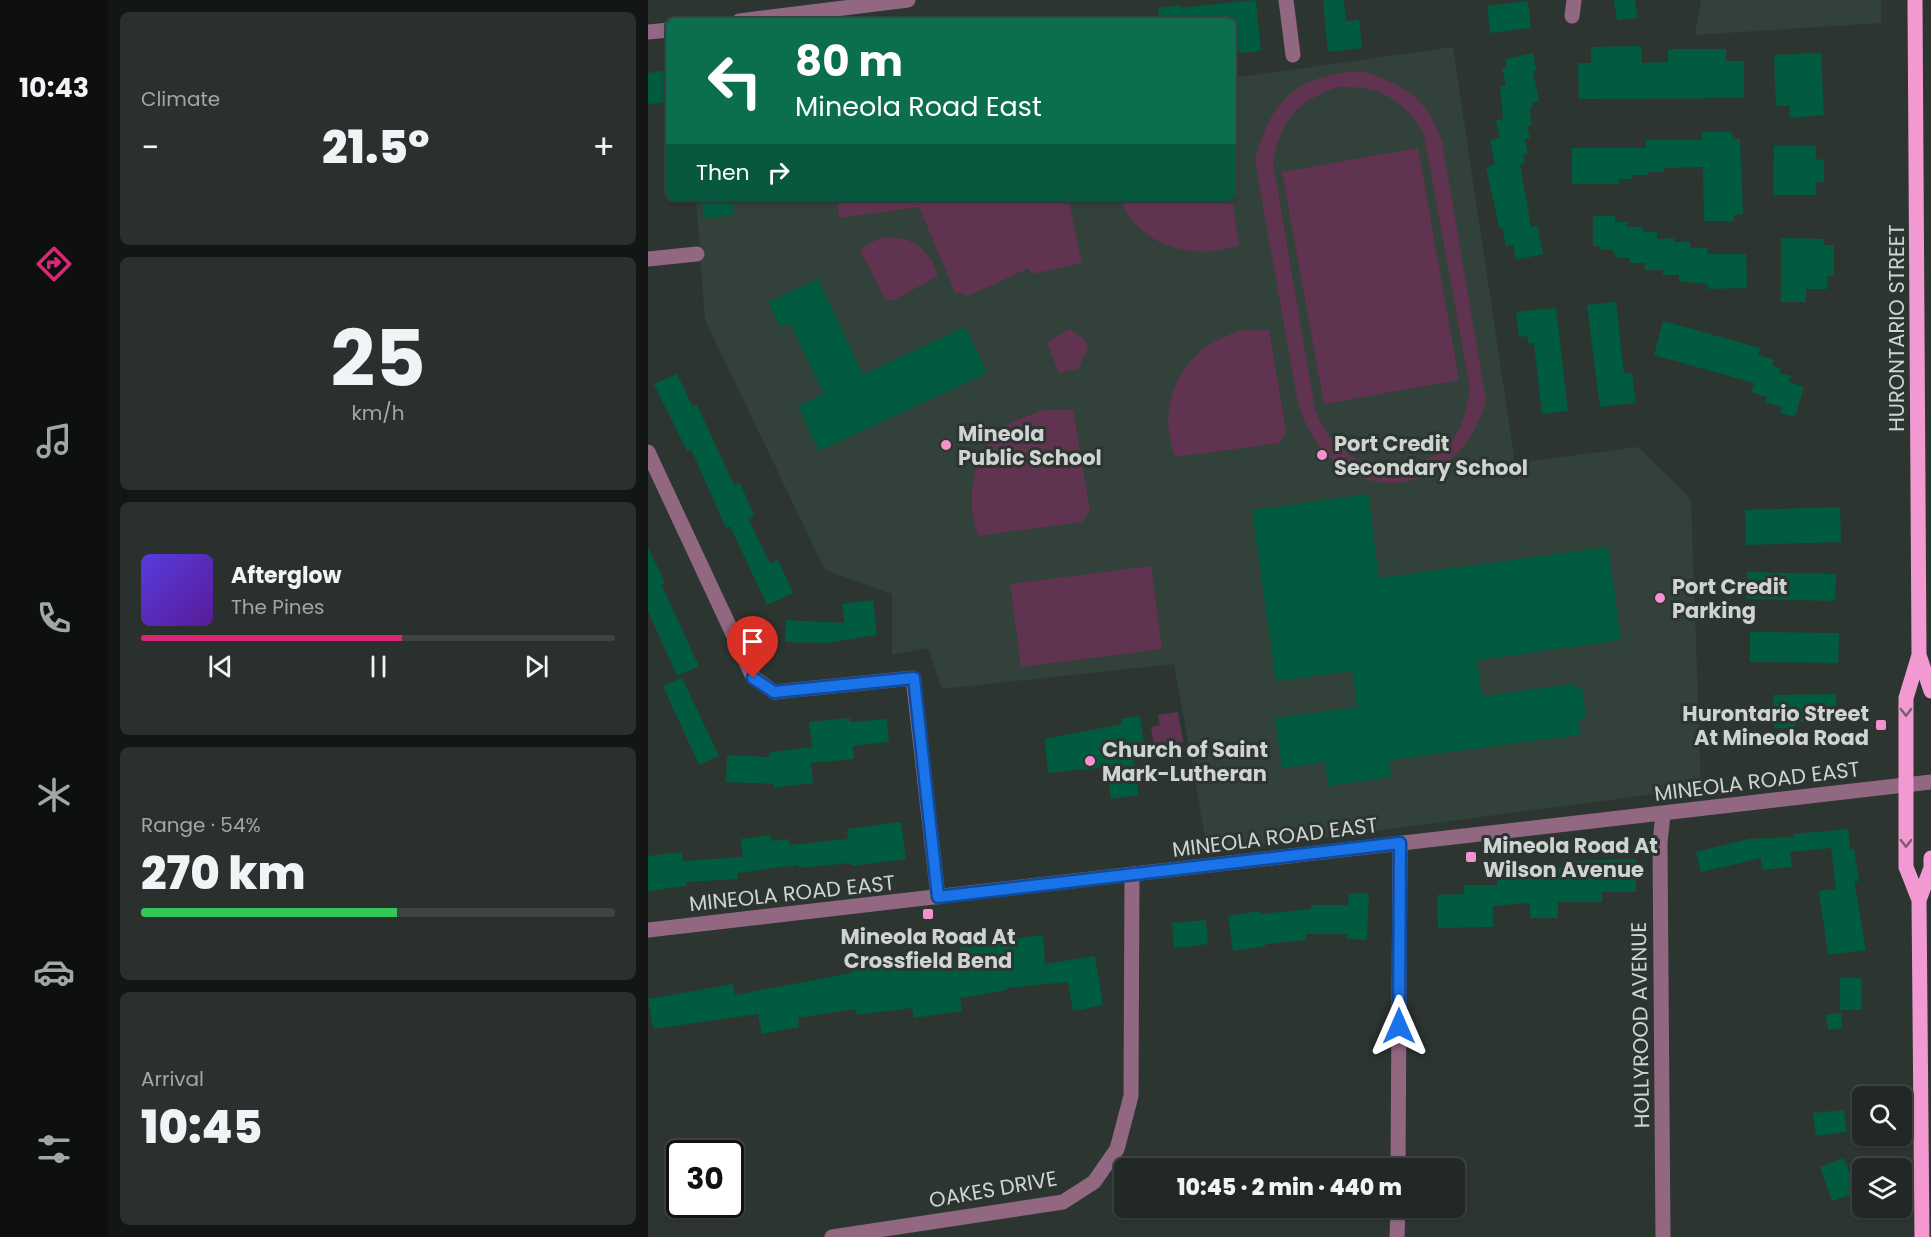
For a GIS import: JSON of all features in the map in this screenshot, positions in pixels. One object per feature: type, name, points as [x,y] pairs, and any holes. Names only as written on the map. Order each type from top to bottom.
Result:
[{"type":"main road","name":"HURONTARIO STREET","points":[[1915,0],[1919,655],[1906,698],[1906,867],[1919,900],[1922,1237]]},
{"type":"main road","name":"HURONTARIO STREET","points":[[1919,655],[1931,691]]},
{"type":"main road","name":"HURONTARIO STREET","points":[[1919,900],[1931,868],[1931,858]]},
{"type":"street","points":[[763,18],[908,0]]},
{"type":"street","points":[[1286,0],[1293,55]]},
{"type":"street","points":[[1572,16],[1574,0]]},
{"type":"street","points":[[648,32],[666,30]]},
{"type":"street","points":[[648,259],[697,254]]},
{"type":"street","points":[[648,452],[753,678],[774,692],[914,678],[938,897]]},
{"type":"street","name":"MINEOLA ROAD EAST","points":[[648,930],[1541,825],[1663,814],[1747,801],[1931,782]]},
{"type":"street","name":"HOLLYROOD AVENUE","points":[[1663,814],[1660,843],[1663,1237]]},
{"type":"street","points":[[1398,1158],[1400,843]]},
{"type":"street","name":"OAKES DRIVE","points":[[832,1237],[1063,1202],[1094,1182],[1117,1149],[1131,1096],[1132,874]]},
{"type":"street","points":[[1397,1237],[1398,1218]]},
{"type":"shaded area","points":[[1701,0],[1881,0],[1881,23],[1695,35]]},
{"type":"shaded area","name":"Port Credit Secondary School","points":[[1453,47],[1515,463],[1638,447],[1691,499],[1701,788],[1208,853],[1174,664],[942,689],[928,648],[892,655],[892,594],[825,570],[705,320],[696,201],[1236,201],[1236,78]]},
{"type":"shaded area","points":[[1361,71],[1401,87],[1421,103],[1436,126],[1442,141],[1486,401],[1470,437],[1448,462],[1421,478],[1392,483],[1363,478],[1336,463],[1314,438],[1298,403],[1255,161],[1261,139],[1278,106],[1303,85],[1319,78]],"holes":[[[1337,87],[1352,87],[1388,96],[1407,111],[1424,134],[1470,388],[1463,419],[1452,440],[1445,448],[1431,457],[1405,466],[1372,465],[1357,459],[1332,439],[1315,409],[1273,163],[1276,148],[1286,124],[1301,106]]]},
{"type":"shaded area","points":[[1418,148],[1459,380],[1324,404],[1282,172]]},
{"type":"shaded area","points":[[837,201],[1069,201],[1082,263],[1031,274],[1029,268],[968,296],[955,292],[919,207],[839,218]]},
{"type":"shaded area","points":[[1122,201],[1232,201],[1239,245],[1204,252],[1169,246],[1139,228]]},
{"type":"shaded area","points":[[885,237],[904,239],[919,246],[930,259],[938,276],[894,300],[885,299],[860,250]]},
{"type":"shaded area","points":[[1070,329],[1085,340],[1088,348],[1078,369],[1059,373],[1047,342]]},
{"type":"shaded area","points":[[1269,330],[1286,432],[1279,443],[1175,457],[1168,417],[1177,381],[1188,365],[1201,351],[1217,340],[1241,331]]},
{"type":"shaded area","points":[[1043,410],[1073,410],[1090,511],[1082,522],[978,536],[972,504],[972,487],[982,455],[1002,429],[1017,420]]},
{"type":"shaded area","points":[[1151,566],[1162,649],[1021,667],[1010,584]]},
{"type":"shaded area","points":[[1178,712],[1183,742],[1154,747],[1151,727],[1160,725],[1158,715]]},
{"type":"building","points":[[1256,0],[1261,51],[1239,53],[1236,18],[1160,18],[1158,8],[1180,5],[1180,8]]},
{"type":"building","points":[[1323,0],[1344,0],[1346,21],[1359,20],[1362,48],[1328,52]]},
{"type":"building","points":[[1614,0],[1635,0],[1638,18],[1617,20]]},
{"type":"building","points":[[1528,1],[1531,28],[1490,33],[1487,6]]},
{"type":"building","points":[[1641,46],[1642,63],[1668,62],[1668,49],[1726,49],[1726,61],[1744,61],[1744,98],[1579,99],[1578,63],[1591,63],[1591,47]]},
{"type":"building","points":[[1533,53],[1536,70],[1533,71],[1539,101],[1532,102],[1533,107],[1529,108],[1532,125],[1527,126],[1530,138],[1525,139],[1528,154],[1523,155],[1525,163],[1520,164],[1531,227],[1537,226],[1543,254],[1516,260],[1513,245],[1506,246],[1502,227],[1499,227],[1486,167],[1495,165],[1490,140],[1500,138],[1496,120],[1503,119],[1500,87],[1506,85],[1502,68],[1507,67],[1505,59]]},
{"type":"building","points":[[1821,53],[1824,115],[1790,118],[1790,106],[1776,106],[1774,55]]},
{"type":"building","points":[[666,70],[666,102],[648,104],[648,73]]},
{"type":"building","points":[[1702,132],[1732,132],[1733,139],[1740,139],[1743,214],[1734,215],[1734,221],[1704,221],[1703,167],[1664,168],[1664,172],[1648,172],[1648,175],[1632,175],[1632,179],[1619,179],[1619,184],[1572,184],[1572,148],[1646,148],[1646,140],[1702,140]]},
{"type":"building","points":[[1774,146],[1816,146],[1816,159],[1824,160],[1824,182],[1816,182],[1816,195],[1773,195]]},
{"type":"building","points":[[701,201],[732,201],[734,215],[704,218]]},
{"type":"building","points":[[1593,216],[1615,216],[1615,222],[1627,222],[1627,227],[1643,227],[1643,232],[1657,232],[1657,239],[1674,238],[1674,242],[1690,242],[1690,248],[1707,248],[1707,254],[1746,254],[1747,288],[1708,289],[1708,284],[1679,281],[1679,275],[1663,275],[1663,270],[1645,270],[1645,263],[1630,263],[1630,258],[1617,258],[1612,250],[1600,250],[1600,246],[1593,246]]},
{"type":"building","points":[[1781,238],[1824,239],[1824,245],[1834,245],[1834,276],[1827,276],[1827,289],[1806,289],[1806,302],[1781,302]]},
{"type":"building","points":[[818,279],[863,375],[965,327],[987,373],[819,451],[798,406],[824,394],[790,323],[780,327],[768,302]]},
{"type":"building","points":[[1616,302],[1624,374],[1632,373],[1636,403],[1600,407],[1587,305]]},
{"type":"building","points":[[1556,308],[1568,411],[1542,414],[1534,343],[1528,343],[1528,336],[1519,337],[1516,312]]},
{"type":"building","points":[[1663,321],[1760,348],[1758,355],[1774,360],[1772,366],[1781,368],[1779,373],[1791,376],[1789,382],[1804,387],[1795,417],[1780,413],[1782,407],[1765,402],[1767,397],[1751,392],[1754,383],[1654,355]]},
{"type":"building","points":[[677,374],[693,407],[697,405],[734,485],[740,483],[754,515],[748,518],[770,564],[778,560],[793,593],[767,605],[730,526],[726,528],[691,449],[687,451],[654,384]]},
{"type":"building","points":[[1368,494],[1379,578],[1608,547],[1621,640],[1477,660],[1482,696],[1573,684],[1574,688],[1582,687],[1586,718],[1578,719],[1580,735],[1389,760],[1391,777],[1328,786],[1325,762],[1282,768],[1275,718],[1357,707],[1352,671],[1276,681],[1252,510]]},
{"type":"building","points":[[1840,507],[1841,542],[1746,545],[1745,510]]},
{"type":"building","points":[[648,547],[665,583],[661,584],[699,666],[677,676],[648,611]]},
{"type":"building","points":[[1747,572],[1836,574],[1835,601],[1746,599]]},
{"type":"building","points":[[873,600],[877,635],[825,643],[785,642],[786,620],[844,623],[842,604]]},
{"type":"building","points":[[1750,632],[1839,633],[1838,663],[1750,662]]},
{"type":"building","points":[[682,678],[719,756],[699,765],[663,686]]},
{"type":"building","points":[[1836,694],[1837,721],[1795,722],[1795,728],[1774,728],[1773,695]]},
{"type":"building","name":"Church of Saint Mark-Lutheran","points":[[1140,716],[1145,753],[1133,755],[1139,795],[1111,799],[1106,767],[1048,773],[1045,739],[1122,724],[1121,719]]},
{"type":"building","points":[[850,718],[850,722],[887,719],[889,742],[853,746],[854,759],[811,763],[813,783],[774,788],[774,784],[726,782],[727,755],[770,757],[769,752],[812,747],[809,722]]},
{"type":"building","points":[[901,822],[906,859],[851,866],[851,863],[799,868],[798,865],[738,873],[738,879],[686,882],[687,886],[648,891],[648,856],[682,852],[683,861],[743,857],[741,839],[771,835],[771,841],[789,839],[790,845],[848,839],[847,829]]},
{"type":"building","points":[[1848,829],[1850,849],[1854,849],[1859,881],[1854,881],[1866,950],[1828,955],[1819,891],[1836,889],[1831,848],[1790,852],[1792,867],[1762,870],[1761,858],[1701,872],[1696,852],[1749,839],[1795,837],[1794,834]]},
{"type":"building","points":[[1636,859],[1636,892],[1602,892],[1602,902],[1558,902],[1558,918],[1530,918],[1530,903],[1493,906],[1493,927],[1438,928],[1437,895],[1464,894],[1464,885],[1497,885],[1497,880],[1531,878],[1531,868],[1573,868],[1573,861]]},
{"type":"building","points":[[1349,893],[1369,894],[1367,940],[1347,939],[1347,934],[1306,934],[1306,940],[1265,944],[1266,946],[1233,951],[1228,916],[1260,911],[1261,914],[1311,909],[1311,905],[1348,905]]},
{"type":"building","points":[[1206,920],[1208,944],[1174,948],[1172,923]]},
{"type":"building","points":[[1043,935],[1045,964],[1095,956],[1103,1005],[1073,1011],[1068,982],[1007,988],[1007,990],[960,998],[962,1011],[914,1018],[912,1008],[856,1015],[855,1009],[798,1018],[799,1027],[762,1034],[758,1014],[653,1029],[648,999],[733,984],[735,995],[851,973],[851,970],[899,964],[900,971],[962,961],[960,945]]},
{"type":"building","points":[[1840,978],[1861,978],[1862,1010],[1840,1010]]},
{"type":"building","points":[[1841,1013],[1842,1028],[1828,1030],[1826,1015]]},
{"type":"building","points":[[1844,1110],[1847,1132],[1816,1136],[1813,1113]]},
{"type":"building","points":[[1844,1158],[1852,1180],[1852,1195],[1832,1201],[1820,1167]]},
{"type":"place","name":"Mineola Public School","points":[[946,445]]},
{"type":"place","name":"Port Credit Secondary School","points":[[1322,455]]},
{"type":"place","name":"Port Credit Parking","points":[[1660,598]]},
{"type":"place","name":"Hurontario Street At Mineola Road","points":[[1881,725]]},
{"type":"place","name":"Church of Saint Mark-Lutheran","points":[[1090,761]]},
{"type":"place","name":"Mineola Road At Wilson Avenue","points":[[1471,857]]},
{"type":"place","name":"Mineola Road At Crossfield Bend","points":[[928,914]]},
{"type":"route","points":[[753,678],[774,692],[914,678],[938,897],[1400,843],[1399,1026]]}]
